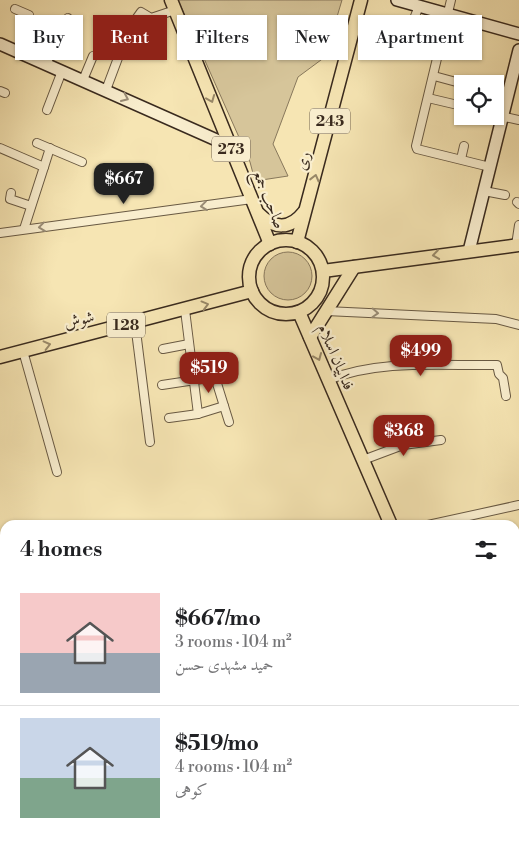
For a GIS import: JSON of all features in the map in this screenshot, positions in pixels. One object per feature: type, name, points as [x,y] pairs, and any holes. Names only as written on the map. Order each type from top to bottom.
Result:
[{"type":"main road","name":"ری","points":[[297,242],[309,205],[361,0]]},
{"type":"main road","name":"صاحب جمع","points":[[173,5],[270,244]]},
{"type":"main road","points":[[257,212],[274,225],[288,226],[299,219],[309,205]]},
{"type":"main road","points":[[279,241],[297,242],[313,251],[319,259],[323,271],[323,286],[319,295],[307,308],[299,312],[289,314],[271,311],[263,306],[252,292],[250,282],[252,264],[262,249],[270,244],[279,241]]},
{"type":"main road","points":[[323,271],[517,245]]},
{"type":"main road","points":[[310,337],[354,266]]},
{"type":"main road","name":"شوش","points":[[0,357],[252,292]]},
{"type":"main road","name":"فداییان اسلام","points":[[299,312],[389,520]]},
{"type":"street","points":[[398,0],[519,34]]},
{"type":"street","points":[[452,0],[416,148],[490,167]]},
{"type":"street","points":[[156,15],[173,5]]},
{"type":"street","points":[[415,15],[419,6]]},
{"type":"street","points":[[15,9],[27,15]]},
{"type":"street","points":[[0,44],[230,146]]},
{"type":"street","points":[[504,100],[519,50]]},
{"type":"street","points":[[82,80],[93,58]]},
{"type":"street","points":[[46,64],[48,60]]},
{"type":"street","points":[[106,90],[117,60]]},
{"type":"street","points":[[47,110],[62,71]]},
{"type":"street","points":[[434,76],[454,81]]},
{"type":"street","points":[[428,98],[454,104]]},
{"type":"street","points":[[504,117],[519,120]]},
{"type":"street","points":[[469,251],[490,167],[497,125]]},
{"type":"street","points":[[37,143],[82,162]]},
{"type":"street","points":[[461,159],[464,146]]},
{"type":"street","points":[[0,148],[44,167]]},
{"type":"street","points":[[24,230],[50,148]]},
{"type":"street","points":[[484,190],[505,196]]},
{"type":"street","points":[[11,193],[10,199],[31,206]]},
{"type":"street","points":[[0,233],[252,199]]},
{"type":"street","points":[[517,245],[519,225]]},
{"type":"street","points":[[185,310],[198,414]]},
{"type":"street","points":[[326,311],[496,319],[519,325]]},
{"type":"street","points":[[136,323],[150,442]]},
{"type":"street","points":[[163,349],[189,344]]},
{"type":"street","points":[[23,351],[57,472]]},
{"type":"street","points":[[328,380],[353,370],[400,366],[497,365],[499,374],[504,378],[506,396]]},
{"type":"street","points":[[162,385],[194,382],[215,377],[229,422]]},
{"type":"street","points":[[169,418],[198,414],[224,406]]},
{"type":"street","points":[[363,460],[403,445],[441,440]]},
{"type":"street","points":[[451,520],[519,505]]},
{"type":"shaded area","points":[[178,0],[342,0],[338,15],[277,15],[277,60],[321,60],[298,77],[273,144],[288,176],[255,181],[250,162],[205,60],[267,60],[267,15],[185,15]]},
{"type":"shaded area","points":[[283,252],[293,252],[302,256],[308,262],[312,276],[308,290],[302,296],[293,300],[283,300],[274,296],[268,290],[264,281],[264,271],[268,262],[274,256]]}]
